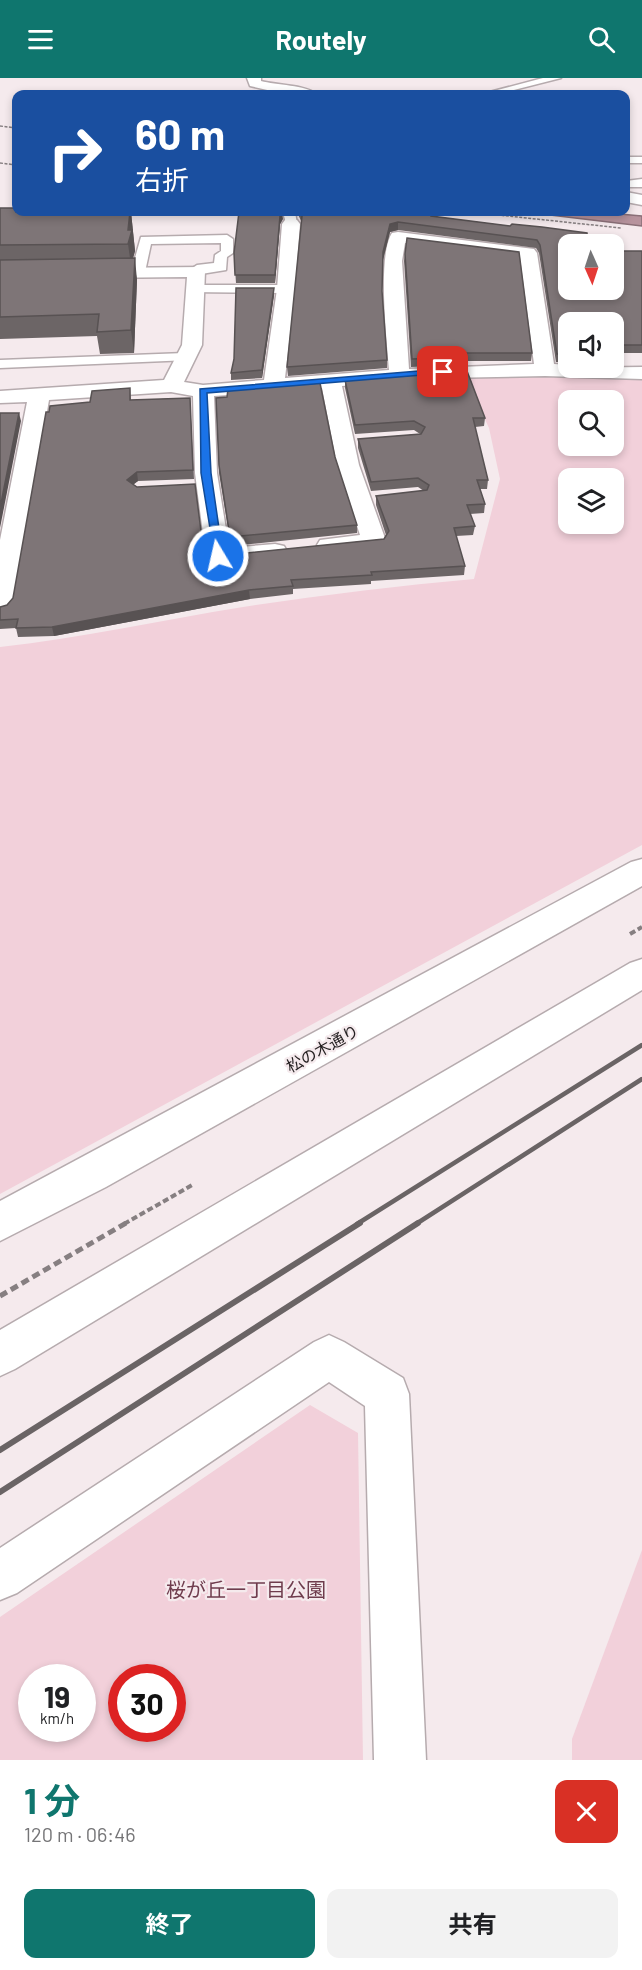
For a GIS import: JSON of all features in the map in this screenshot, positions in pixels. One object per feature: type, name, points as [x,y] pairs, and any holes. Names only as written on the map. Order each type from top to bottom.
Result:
[{"type":"street","points":[[254,78],[255,83],[283,90]]},
{"type":"street","points":[[274,384],[286,289],[290,218]]},
{"type":"street","points":[[399,375],[393,261],[395,230],[528,253],[545,370]]},
{"type":"street","points":[[0,274],[138,272],[195,280],[192,345],[171,386]]},
{"type":"street","points":[[0,397],[171,386],[203,391],[399,375],[545,370],[642,372]]},
{"type":"street","points":[[203,391],[202,486],[218,556],[374,541],[365,498],[348,465],[349,442],[331,381]]},
{"type":"street","points":[[0,606],[7,527],[39,395]]},
{"type":"street","name":"松の木通り","points":[[0,1222],[113,1163],[642,871]]},
{"type":"street","points":[[0,1354],[642,973]]},
{"type":"street","points":[[0,1576],[329,1357],[387,1394],[400,1760]]},
{"type":"lane","points":[[504,90],[556,78]]},
{"type":"lane","points":[[138,272],[145,240],[227,239],[227,252],[221,255],[221,267],[202,268],[195,280],[286,289]]},
{"type":"lane","points":[[0,364],[185,357]]},
{"type":"path","points":[[508,216],[555,219],[631,230]]},
{"type":"green space","points":[[464,375],[558,376],[558,378],[642,377],[642,845],[0,1194],[0,647],[61,639],[272,603],[474,579],[500,479],[489,428]]},
{"type":"green space","name":"桜が丘一丁目公園","points":[[310,1405],[358,1433],[363,1760],[0,1760],[0,1617]]},
{"type":"green space","points":[[642,1550],[642,1760],[572,1760],[572,1739]]},
{"type":"shaded area","points":[[558,216],[642,216],[642,226]]},
{"type":"building","points":[[0,208],[12,208],[12,216],[130,216],[128,230],[132,230],[128,244],[0,245]]},
{"type":"building","points":[[239,216],[280,216],[275,275],[235,275],[234,253]]},
{"type":"building","points":[[302,216],[431,216],[587,233],[558,234],[558,300],[624,300],[624,251],[642,251],[642,345],[624,345],[624,312],[558,312],[557,354],[540,245],[537,240],[398,222],[390,224],[383,252],[382,291],[387,360],[287,367]]},
{"type":"building","points":[[407,238],[519,252],[532,353],[460,353],[461,357],[412,359],[405,254]]},
{"type":"building","points":[[135,258],[131,330],[97,332],[99,314],[0,317],[0,260]]},
{"type":"building","points":[[236,288],[274,288],[262,370],[231,373],[234,359]]},
{"type":"building","points":[[467,371],[485,418],[473,418],[488,480],[477,480],[485,504],[467,505],[475,526],[454,528],[465,566],[291,580],[293,586],[249,590],[52,627],[16,628],[18,619],[0,620],[0,607],[7,605],[13,598],[46,412],[49,412],[50,406],[90,402],[92,391],[130,388],[130,400],[190,398],[193,470],[137,472],[127,480],[137,487],[195,484],[203,547],[208,554],[218,556],[384,539],[389,531],[376,496],[427,490],[429,485],[418,478],[371,482],[358,439],[421,434],[425,427],[414,421],[355,425],[345,380]]},
{"type":"building","points":[[320,383],[335,457],[357,525],[230,537],[219,465],[216,398],[227,397],[228,389]]},
{"type":"building","points":[[0,413],[19,413],[0,508]]},
{"type":"railway","points":[[357,1224],[642,1045]]},
{"type":"railway","points":[[416,1224],[642,1079]]},
{"type":"railway","points":[[0,1450],[360,1223]]},
{"type":"railway","points":[[0,1492],[418,1223]]},
{"type":"route","points":[[218,556],[206,473],[203,391],[443,372]]}]
